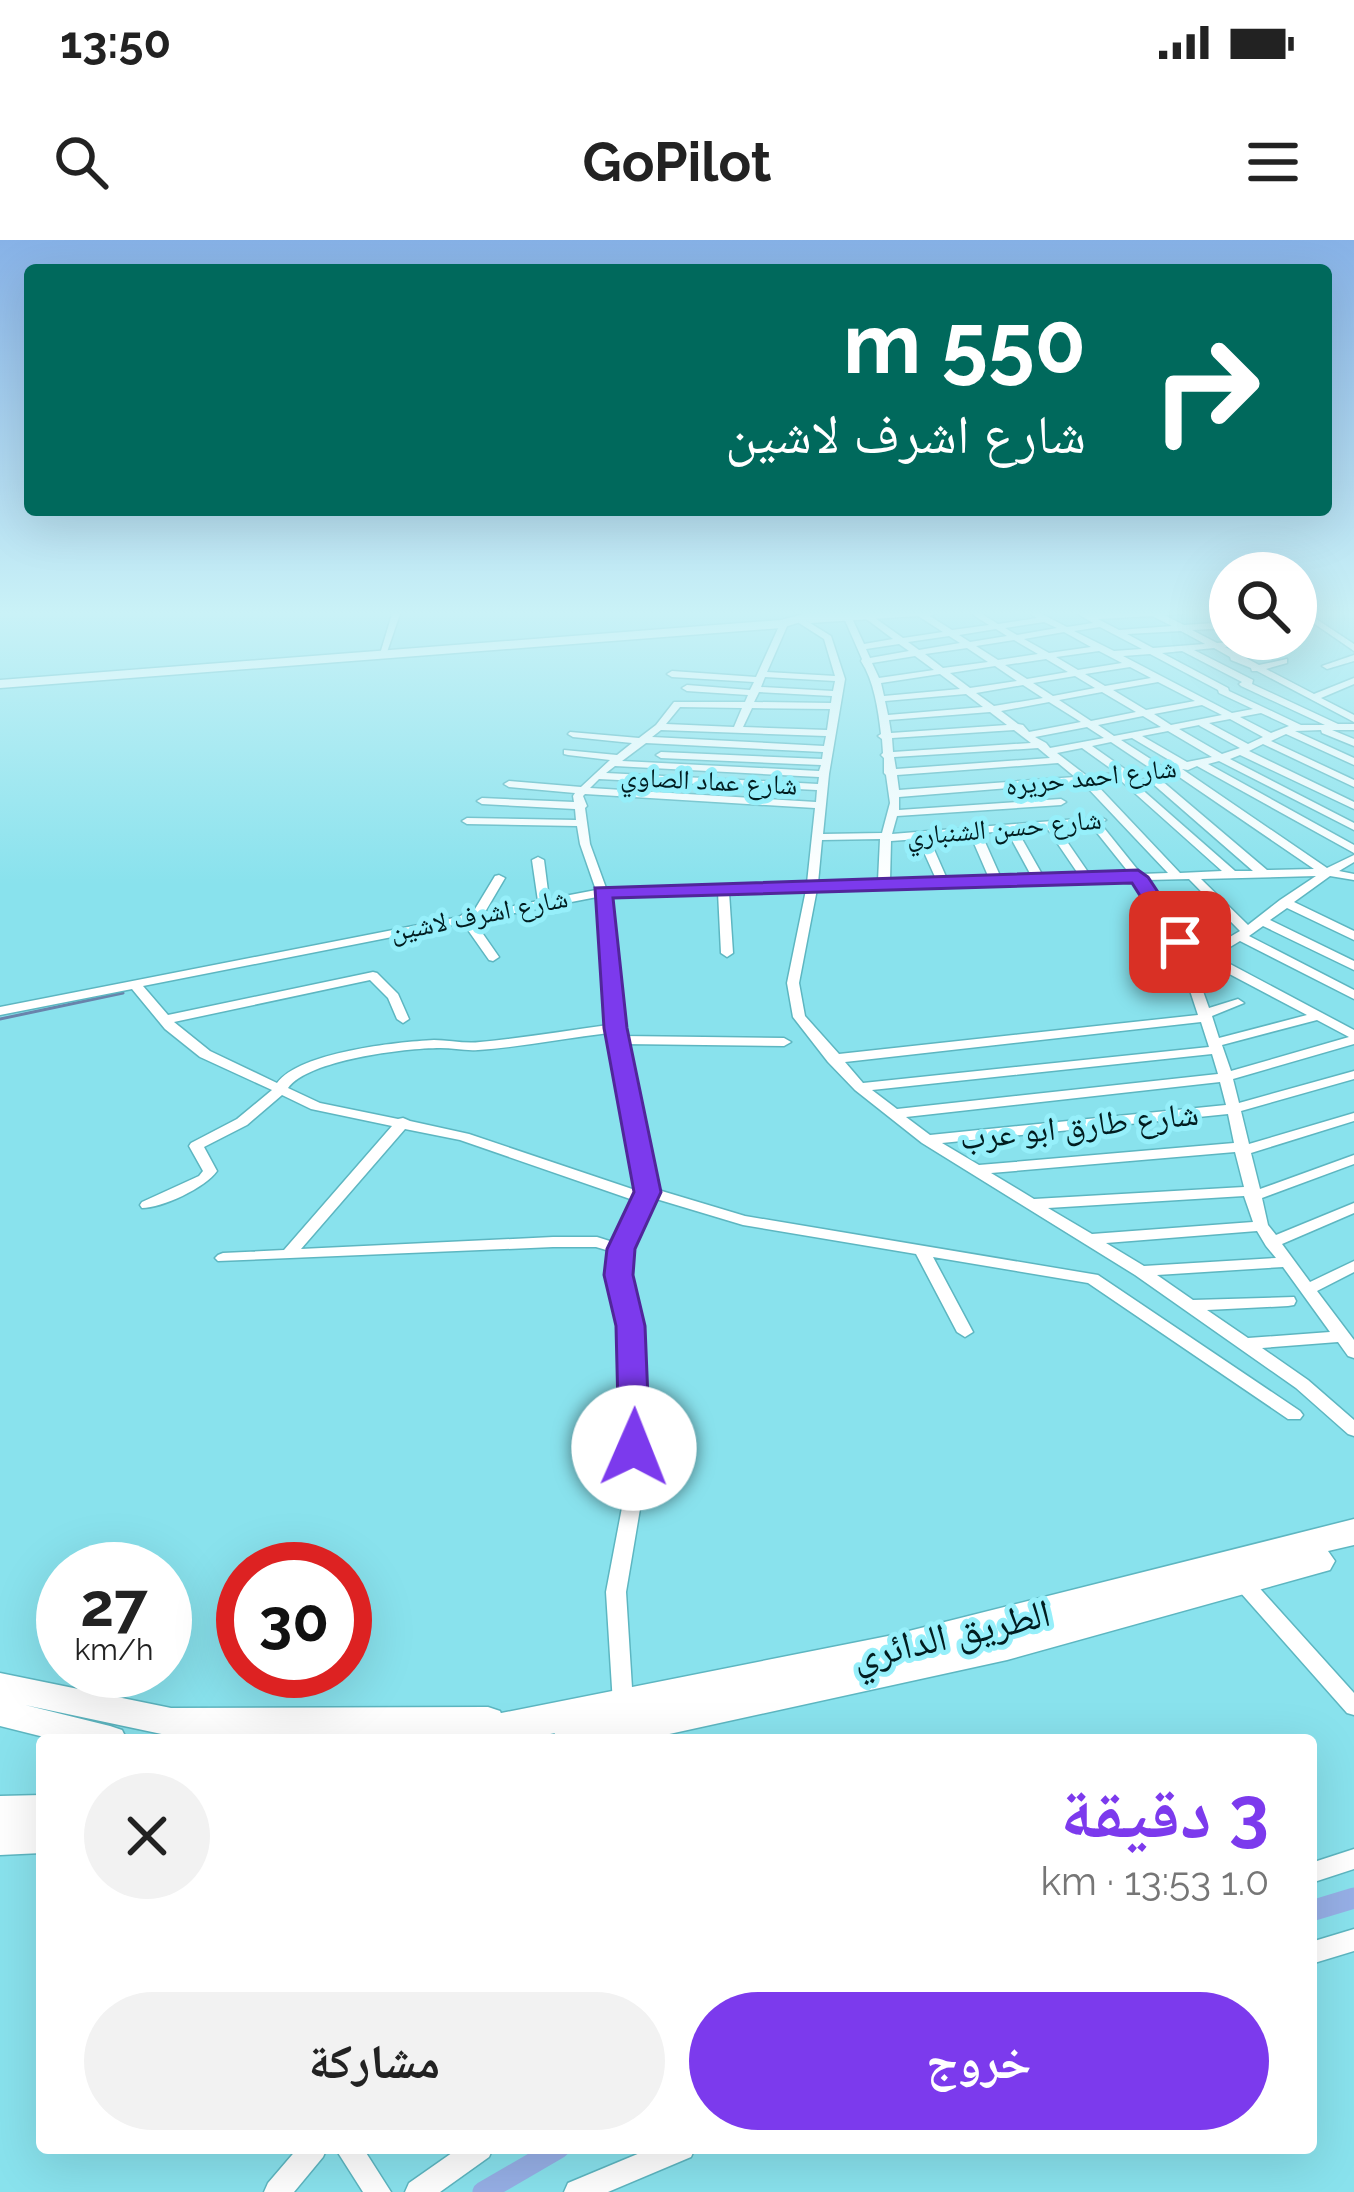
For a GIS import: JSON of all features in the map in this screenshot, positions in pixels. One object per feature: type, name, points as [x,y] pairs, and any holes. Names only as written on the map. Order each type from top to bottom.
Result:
[{"type":"highway","name":"الطريق الدائري","points":[[513,1734],[613,1725],[1007,1646],[1236,1575],[1354,1532]]},
{"type":"highway","name":"الطريق الدائري","points":[[1236,1575],[1354,1551]]},
{"type":"highway","points":[[0,1813],[36,1812]]},
{"type":"highway","points":[[0,1838],[36,1836]]},
{"type":"main road","name":"الطريق الدائري","points":[[0,1686],[125,1715],[190,1724],[557,1730]]},
{"type":"main road","points":[[0,1712],[86,1734]]},
{"type":"street","points":[[581,790],[644,741],[675,705],[713,702]]},
{"type":"street","points":[[737,730],[750,702]]},
{"type":"street","points":[[779,702],[808,702]]},
{"type":"street","points":[[837,702],[793,1004],[860,1087],[927,1140],[1141,1271],[1302,1384],[1354,1430]]},
{"type":"street","points":[[881,702],[894,814],[886,837],[884,884]]},
{"type":"street","points":[[986,702],[1085,779],[1243,933],[1354,995]]},
{"type":"street","points":[[1018,702],[1059,730]]},
{"type":"street","points":[[884,718],[1031,702]]},
{"type":"street","points":[[1055,702],[1113,740],[1176,770]]},
{"type":"street","points":[[1128,702],[1221,758],[1354,827]]},
{"type":"street","points":[[1030,735],[1195,702]]},
{"type":"street","points":[[1202,702],[1354,784]]},
{"type":"street","points":[[1246,702],[1300,727]]},
{"type":"street","points":[[1286,702],[1338,727]]},
{"type":"street","points":[[1320,702],[1354,723]]},
{"type":"street","points":[[696,729],[707,704]]},
{"type":"street","points":[[771,731],[782,704]]},
{"type":"street","points":[[1335,710],[1354,706]]},
{"type":"street","points":[[889,773],[1052,752],[1262,710]]},
{"type":"street","points":[[1202,723],[1354,806]]},
{"type":"street","name":"شارع احمد حريره","points":[[893,794],[1176,770],[1221,758],[1284,730],[1354,723]]},
{"type":"street","points":[[659,727],[830,733]]},
{"type":"street","points":[[884,736],[1020,727]]},
{"type":"street","points":[[1317,727],[1354,743]]},
{"type":"street","points":[[1284,730],[1354,762]]},
{"type":"street","points":[[573,734],[826,762]]},
{"type":"street","points":[[1135,736],[1176,770],[1326,872],[1354,878]]},
{"type":"street","points":[[597,737],[573,752],[618,758],[826,762]]},
{"type":"street","points":[[1084,745],[1232,874]]},
{"type":"street","points":[[886,755],[1052,752]]},
{"type":"street","points":[[1202,764],[1354,854],[1205,956]]},
{"type":"street","points":[[1147,774],[1263,873]]},
{"type":"street","name":"شارع عماد الصاوي","points":[[596,776],[822,788]]},
{"type":"street","points":[[1048,782],[1074,822]]},
{"type":"street","points":[[509,784],[820,805]]},
{"type":"street","points":[[581,790],[582,823],[602,892],[617,1034],[647,1195],[621,1249],[618,1275],[631,1326],[636,1392],[633,1497],[616,1592],[613,1725]]},
{"type":"street","points":[[482,801],[582,806]]},
{"type":"street","points":[[894,814],[1061,802]]},
{"type":"street","name":"شارع حسن الشنباري","points":[[817,838],[922,835],[1122,818]]},
{"type":"street","points":[[1091,820],[1138,877],[1180,942],[1226,1077],[1261,1226],[1306,1290],[1346,1332],[1354,1352]]},
{"type":"street","points":[[467,821],[582,823]]},
{"type":"street","points":[[1050,824],[1086,878]]},
{"type":"street","points":[[1010,827],[1040,880]]},
{"type":"street","points":[[974,830],[996,880]]},
{"type":"street","points":[[922,835],[943,882]]},
{"type":"street","points":[[538,860],[544,902]]},
{"type":"street","name":"شارع اشرف لاشين","points":[[0,1011],[602,892],[1326,872]]},
{"type":"street","points":[[493,957],[471,916],[499,878]]},
{"type":"street","points":[[723,888],[728,953]]},
{"type":"street","points":[[1285,902],[1354,936]]},
{"type":"street","points":[[1260,920],[1354,965]]},
{"type":"street","points":[[1180,942],[1354,1037]]},
{"type":"street","points":[[165,1020],[373,976],[394,998],[403,1019]]},
{"type":"street","points":[[134,983],[165,1020],[205,1054],[323,1108],[464,1137],[743,1220],[1092,1279],[1294,1415]]},
{"type":"street","points":[[833,1059],[1205,1016],[1238,1003]]},
{"type":"street","points":[[860,1087],[1215,1047],[1318,1016]]},
{"type":"street","points":[[147,1205],[204,1179],[209,1165],[196,1146],[242,1122],[301,1069],[344,1056],[438,1043],[473,1047],[617,1034],[784,1042]]},
{"type":"street","points":[[893,1114],[1226,1077],[1354,1037]]},
{"type":"street","name":"شارع طارق ابو عرب","points":[[927,1140],[1232,1109],[1354,1075]]},
{"type":"street","points":[[977,1170],[1241,1149],[1354,1117]]},
{"type":"street","points":[[288,1255],[403,1122]]},
{"type":"street","points":[[1032,1204],[1251,1194],[1354,1159]]},
{"type":"street","points":[[1271,1243],[1354,1208]]},
{"type":"street","points":[[1088,1239],[1261,1226]]},
{"type":"street","points":[[223,1258],[553,1242],[598,1243],[621,1249]]},
{"type":"street","points":[[921,1250],[964,1332]]},
{"type":"street","points":[[1141,1271],[1286,1262]]},
{"type":"street","points":[[1306,1290],[1354,1266]]},
{"type":"street","points":[[1190,1305],[1288,1301]]},
{"type":"street","points":[[1245,1344],[1346,1332]]},
{"type":"street","points":[[1236,1575],[1354,1708]]},
{"type":"street","points":[[1317,1871],[1354,1859]]},
{"type":"street","points":[[1317,1951],[1354,1940]]},
{"type":"street","points":[[277,2192],[309,2154]]},
{"type":"street","points":[[352,2154],[378,2192]]},
{"type":"street","points":[[418,2192],[467,2154]]},
{"type":"street","points":[[577,2192],[668,2154]]},
{"type":"waterway","points":[[0,1019],[123,993]]},
{"type":"waterway","points":[[1317,1909],[1354,1898]]},
{"type":"waterway","points":[[483,2192],[549,2154]]},
{"type":"route","points":[[634,1448],[631,1326],[618,1275],[621,1249],[648,1192],[615,1028],[602,892],[1138,877],[1180,942]]}]
